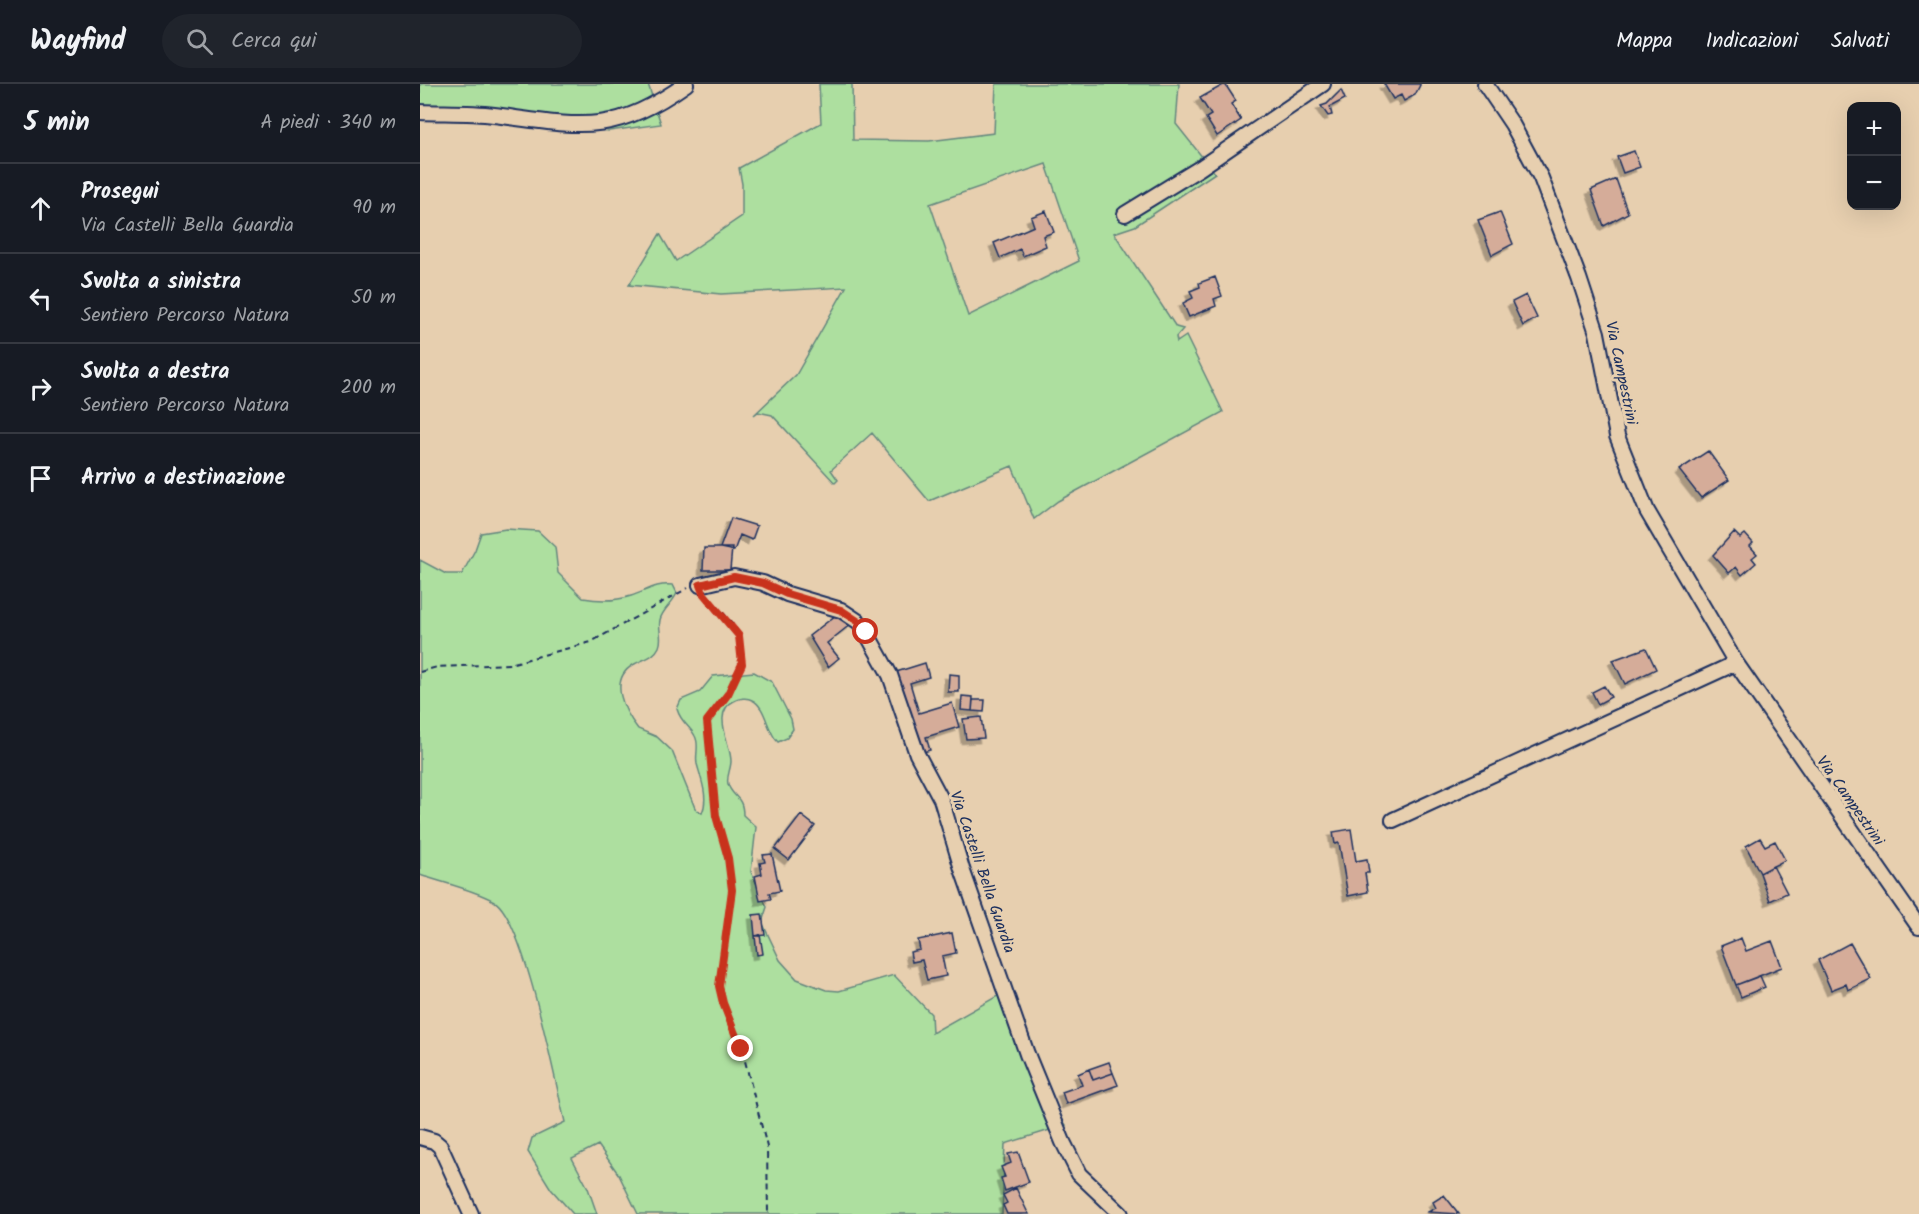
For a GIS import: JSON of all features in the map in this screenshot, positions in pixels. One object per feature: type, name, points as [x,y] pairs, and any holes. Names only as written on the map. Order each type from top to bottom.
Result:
[{"type":"street","points":[[420,112],[490,114],[584,126],[620,119],[646,109],[686,84]]},
{"type":"street","points":[[1125,214],[1200,168],[1323,84]]},
{"type":"street","name":"Via Campestrini","points":[[1485,84],[1512,124],[1541,178],[1597,333],[1617,436],[1647,511],[1689,588],[1736,663],[1919,927]]},
{"type":"street","name":"Via Castelli Bella Guardia","points":[[700,585],[734,577],[763,583],[787,594],[841,610],[859,622],[866,632],[890,675],[917,754],[941,799],[962,869],[1027,1054],[1063,1142],[1079,1174],[1121,1214]]},
{"type":"street","points":[[1393,820],[1736,663]]},
{"type":"street","points":[[420,1137],[434,1141],[443,1150],[471,1214]]},
{"type":"path","points":[[420,672],[437,667],[510,663],[591,642],[683,591],[700,585],[703,593],[740,637],[742,664],[740,673],[707,721],[716,816],[728,858],[732,890],[719,986],[723,1003],[744,1057],[767,1147],[768,1214]]},
{"type":"green space","points":[[420,84],[648,84],[661,124],[609,131],[420,113]]},
{"type":"green space","points":[[819,84],[852,84],[853,140],[929,141],[994,133],[996,84],[1179,84],[1176,124],[1215,173],[1135,226],[1114,233],[1176,327],[1183,329],[1176,337],[1177,342],[1186,336],[1223,412],[1058,501],[1034,519],[1012,466],[929,501],[872,433],[831,470],[838,480],[835,483],[772,415],[758,412],[754,415],[796,375],[846,287],[721,294],[629,285],[660,234],[676,261],[742,216],[742,184],[739,168],[821,123]],"holes":[[[1046,164],[1079,261],[968,316],[930,204]]]},
{"type":"green space","points":[[506,529],[538,531],[555,547],[558,573],[583,598],[619,599],[656,586],[673,585],[677,593],[661,616],[659,647],[651,656],[625,671],[621,679],[621,696],[628,714],[638,729],[657,737],[672,751],[695,808],[702,813],[705,795],[697,764],[697,743],[677,709],[681,700],[700,692],[713,676],[754,672],[772,682],[791,719],[793,729],[787,738],[778,742],[757,703],[743,698],[727,706],[723,720],[731,761],[728,781],[730,789],[743,808],[743,815],[756,827],[751,872],[767,907],[762,922],[780,960],[797,979],[826,990],[839,991],[894,975],[931,1014],[932,1033],[1008,990],[1034,1077],[1066,1125],[1005,1144],[1002,1214],[638,1214],[619,1175],[598,1145],[572,1158],[588,1188],[597,1214],[573,1214],[551,1189],[528,1152],[532,1138],[565,1122],[537,1003],[516,937],[505,914],[494,901],[420,875],[420,560],[446,574],[462,574],[481,533]]},
{"type":"building","points":[[1225,84],[1236,101],[1231,104],[1241,120],[1217,136],[1206,118],[1211,115],[1200,98]]},
{"type":"building","points":[[1384,84],[1420,85],[1415,95],[1404,101],[1401,95],[1393,99]]},
{"type":"building","points":[[1341,90],[1345,99],[1330,107],[1332,115],[1328,116],[1321,106],[1327,104]]},
{"type":"building","points":[[1634,151],[1640,167],[1623,173],[1617,157]]},
{"type":"building","points":[[1616,179],[1628,213],[1604,226],[1591,190]]},
{"type":"building","points":[[1046,211],[1054,232],[1043,236],[1046,246],[1023,256],[1020,249],[1000,258],[994,243],[1034,226],[1031,217]]},
{"type":"building","points":[[1500,212],[1513,244],[1492,255],[1478,220]]},
{"type":"building","points":[[1215,277],[1222,296],[1214,299],[1216,306],[1189,317],[1183,303],[1193,298],[1190,291],[1200,287],[1199,283]]},
{"type":"building","points":[[1526,295],[1537,318],[1523,326],[1512,302]]},
{"type":"building","points":[[1708,451],[1729,480],[1701,498],[1679,470]]},
{"type":"building","points":[[731,518],[757,526],[752,540],[740,535],[734,551],[720,548]]},
{"type":"building","points":[[1734,532],[1740,538],[1745,534],[1753,543],[1750,546],[1757,554],[1752,558],[1756,563],[1742,575],[1736,567],[1729,573],[1713,555]]},
{"type":"building","points":[[704,548],[732,548],[730,570],[703,570]]},
{"type":"building","points":[[840,612],[851,624],[827,643],[839,658],[828,667],[809,636]]},
{"type":"building","points":[[1646,648],[1656,669],[1625,684],[1613,660]]},
{"type":"building","points":[[925,663],[929,677],[910,683],[919,713],[952,703],[959,727],[926,737],[930,750],[920,753],[893,673]]},
{"type":"building","points":[[949,674],[959,675],[959,692],[948,692]]},
{"type":"building","points":[[1604,686],[1611,697],[1598,704],[1592,692]]},
{"type":"building","points":[[962,696],[973,697],[972,711],[961,710]]},
{"type":"building","points":[[973,700],[985,700],[984,712],[972,711]]},
{"type":"building","points":[[981,717],[984,738],[966,739],[963,719]]},
{"type":"building","points":[[801,815],[815,826],[789,860],[775,849]]},
{"type":"building","points":[[1351,829],[1356,861],[1367,859],[1369,873],[1365,873],[1368,892],[1348,896],[1339,843],[1335,844],[1333,832]]},
{"type":"building","points":[[1760,838],[1765,846],[1775,841],[1785,860],[1760,873],[1746,846]]},
{"type":"building","points":[[772,854],[780,891],[769,893],[771,899],[760,901],[755,876],[762,874],[760,863],[765,862],[763,855]]},
{"type":"building","points":[[1773,866],[1787,893],[1770,901],[1760,873]]},
{"type":"building","points":[[762,914],[765,935],[755,936],[753,915]]},
{"type":"building","points":[[952,933],[956,953],[942,956],[946,976],[927,980],[922,960],[912,962],[910,952],[920,950],[918,940]]},
{"type":"building","points":[[760,935],[763,954],[757,955],[755,936]]},
{"type":"building","points":[[1741,938],[1746,951],[1772,941],[1782,967],[1736,985],[1721,946]]},
{"type":"building","points":[[1850,943],[1871,979],[1848,990],[1846,984],[1831,990],[1818,960]]},
{"type":"building","points":[[1760,976],[1765,987],[1741,997],[1736,985]]},
{"type":"building","points":[[1109,1062],[1113,1073],[1093,1080],[1089,1069]]},
{"type":"building","points":[[1089,1069],[1093,1080],[1113,1073],[1118,1085],[1066,1104],[1062,1092],[1082,1085],[1078,1074]]},
{"type":"building","points":[[1018,1152],[1029,1182],[1005,1191],[1001,1178],[1005,1177],[1001,1167],[1011,1163],[1008,1154]]},
{"type":"building","points":[[1016,1188],[1029,1214],[1007,1214],[1003,1205],[1007,1203],[1003,1195]]},
{"type":"building","points":[[1444,1195],[1459,1214],[1428,1212],[1436,1208],[1433,1202]]},
{"type":"route","points":[[741,1049],[723,1003],[719,986],[732,890],[728,858],[716,816],[707,721],[728,694],[740,673],[742,664],[739,636],[703,593],[700,585],[734,577],[763,583],[787,594],[841,610],[859,622],[866,632]]}]
